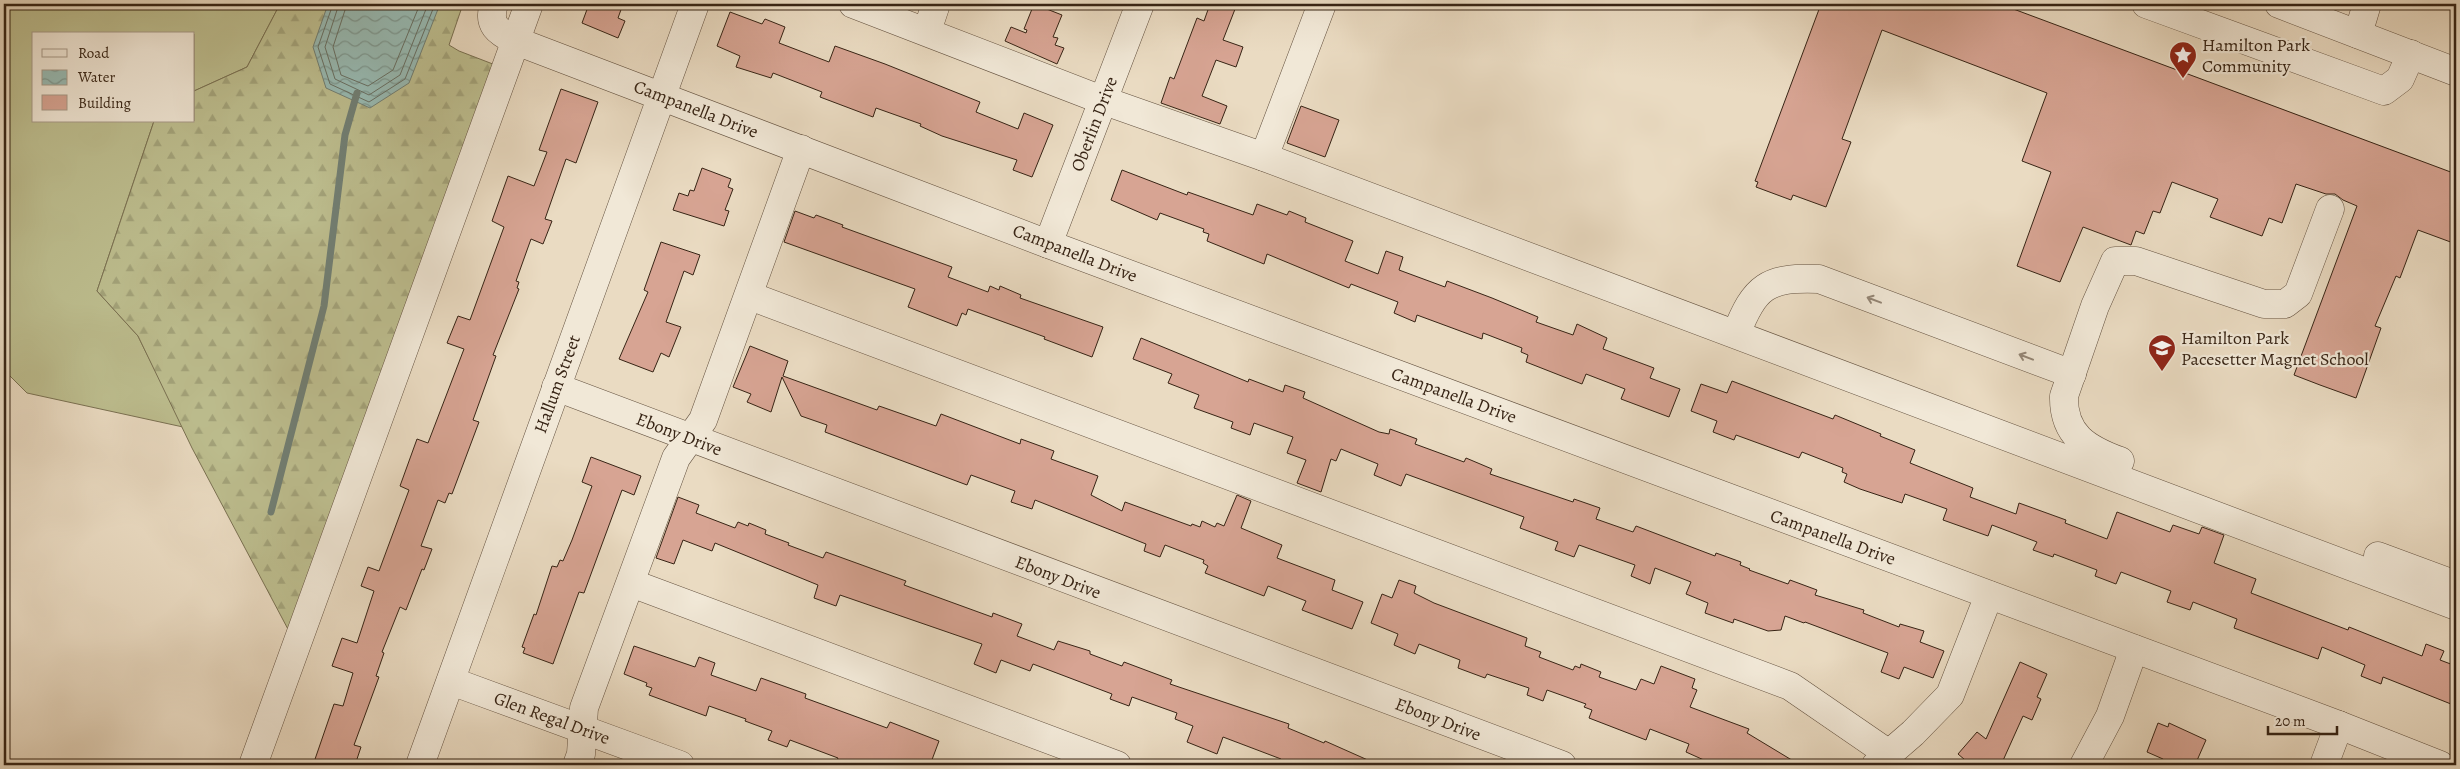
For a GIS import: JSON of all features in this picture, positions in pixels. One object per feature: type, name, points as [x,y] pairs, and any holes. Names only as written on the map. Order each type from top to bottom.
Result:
[{"type":"street","name":"Campanella Drive","points":[[494,4],[491,14],[498,32],[516,41],[1048,244],[2339,725],[2440,765]]},
{"type":"street","points":[[253,765],[529,4]]},
{"type":"street","name":"Hallum Street","points":[[420,765],[696,4]]},
{"type":"street","points":[[853,4],[1102,100],[1264,157],[2456,606]]},
{"type":"street","points":[[927,31],[936,4]]},
{"type":"street","name":"Oberlin Drive","points":[[1048,244],[1140,4]]},
{"type":"street","points":[[1264,157],[1322,4]]},
{"type":"street","points":[[2146,4],[2384,91],[2400,79],[2411,54]]},
{"type":"street","points":[[2279,4],[2456,72]]},
{"type":"street","points":[[2358,34],[2367,4]]},
{"type":"street","points":[[577,765],[581,754],[584,708],[676,458],[703,420],[750,296],[801,149]]},
{"type":"street","points":[[2330,208],[2298,294],[2285,304],[2264,304],[2136,261],[2115,261],[2096,306],[2064,396],[2067,420],[2080,441],[2096,452],[2456,585]]},
{"type":"street","points":[[1736,334],[1751,300],[1764,289],[1781,281],[1799,278],[1819,279],[2072,374]]},
{"type":"street","points":[[750,296],[1790,686],[1882,760],[1913,733],[1950,695],[1989,595]]},
{"type":"street","name":"Ebony Drive","points":[[556,387],[1562,765]]},
{"type":"street","points":[[2054,454],[2067,420]]},
{"type":"street","points":[[631,583],[1117,765]]},
{"type":"street","points":[[2084,765],[2110,716],[2134,649]]},
{"type":"street","name":"Glen Regal Drive","points":[[451,681],[680,765]]},
{"type":"street","points":[[2324,765],[2339,725]]},
{"type":"green space","points":[[4,4],[280,4],[247,67],[195,91],[195,32],[32,32],[32,122],[154,122],[97,291],[138,336],[183,427],[27,393],[4,370]]},
{"type":"green space","points":[[280,4],[463,4],[449,45],[459,51],[498,66],[290,633],[192,448],[138,336],[97,291],[154,122],[195,122],[195,91],[247,67]]},
{"type":"water","points":[[328,4],[440,4],[409,83],[370,108],[326,88],[313,47]]},
{"type":"building","points":[[589,4],[623,4],[618,18],[625,21],[618,38],[582,23]]},
{"type":"building","points":[[1034,4],[1062,15],[1053,37],[1058,38],[1055,45],[1064,48],[1057,64],[1005,41],[1011,27],[1026,33],[1027,30],[1024,29]]},
{"type":"building","points":[[1210,4],[1237,4],[1223,40],[1243,47],[1236,67],[1216,60],[1202,96],[1227,106],[1220,124],[1161,103],[1170,77],[1174,79],[1197,18],[1204,21]]},
{"type":"building","points":[[1821,4],[2000,4],[2456,174],[2456,244],[2418,230],[2400,278],[2396,276],[2375,326],[2381,328],[2356,398],[2320,385],[2294,375],[2357,206],[2335,194],[2326,194],[2296,184],[2282,223],[2269,218],[2262,236],[2210,217],[2218,199],[2172,182],[2160,213],[2153,211],[2144,234],[2136,231],[2131,245],[2083,227],[2060,282],[2017,266],[2051,172],[2022,161],[2047,93],[1882,30],[1842,139],[1851,142],[1826,207],[1793,195],[1791,200],[1756,187],[1758,182],[1755,181]]},
{"type":"building","points":[[730,12],[762,24],[765,19],[785,27],[779,43],[829,62],[835,46],[980,102],[976,112],[1018,129],[1024,113],[1053,125],[1032,177],[1013,170],[1017,160],[942,136],[920,126],[921,124],[876,108],[873,117],[820,97],[822,92],[773,73],[771,78],[736,67],[740,56],[717,46]]},
{"type":"building","points":[[561,89],[598,102],[576,163],[566,159],[545,219],[552,221],[543,244],[531,239],[516,281],[519,282],[517,288],[519,289],[493,355],[496,356],[473,420],[479,422],[452,494],[449,493],[445,503],[438,500],[421,546],[432,549],[406,610],[400,607],[382,652],[384,653],[376,676],[379,677],[354,745],[361,747],[355,765],[313,765],[334,704],[343,706],[353,673],[332,666],[342,638],[357,643],[374,591],[361,586],[368,567],[379,571],[409,490],[400,486],[417,439],[428,443],[464,349],[447,343],[458,316],[470,320],[504,227],[492,221],[508,176],[534,186],[547,152],[539,150]]},
{"type":"building","points":[[1301,106],[1339,120],[1325,157],[1287,143]]},
{"type":"building","points":[[702,168],[731,179],[728,187],[733,189],[725,210],[729,211],[724,226],[673,210],[679,193],[688,196],[690,190],[694,191]]},
{"type":"building","points":[[1122,170],[1187,195],[1188,192],[1253,215],[1257,204],[1287,215],[1289,211],[1306,218],[1305,222],[1353,241],[1345,261],[1378,274],[1386,251],[1403,257],[1399,270],[1445,287],[1447,281],[1538,317],[1536,322],[1573,335],[1577,324],[1607,338],[1603,349],[1654,368],[1650,378],[1680,389],[1669,417],[1621,399],[1625,389],[1586,374],[1582,384],[1526,362],[1528,355],[1521,352],[1522,348],[1483,333],[1482,339],[1417,315],[1415,322],[1394,313],[1398,302],[1351,284],[1349,288],[1267,254],[1264,264],[1207,241],[1209,234],[1203,232],[1204,229],[1160,213],[1157,220],[1111,200]]},
{"type":"building","points":[[795,211],[814,218],[816,215],[843,225],[842,227],[952,267],[948,277],[988,292],[990,286],[999,290],[1000,286],[1021,295],[1020,298],[1103,327],[1092,357],[1044,339],[1045,337],[968,309],[966,315],[962,313],[957,326],[908,307],[915,289],[784,242]]},
{"type":"building","points":[[661,242],[700,255],[693,275],[684,271],[666,322],[681,327],[669,357],[661,353],[653,372],[619,359],[648,292],[644,290]]},
{"type":"building","points":[[1141,338],[1248,382],[1249,379],[1283,392],[1285,385],[1305,392],[1303,398],[1379,432],[1389,434],[1390,429],[1417,439],[1415,444],[1464,462],[1466,458],[1492,469],[1490,474],[1573,502],[1574,499],[1600,508],[1596,519],[1633,532],[1636,526],[1715,556],[1716,553],[1741,562],[1740,565],[1749,570],[1788,584],[1790,580],[1817,590],[1815,595],[1864,610],[1863,613],[1899,627],[1900,624],[1924,631],[1920,642],[1944,651],[1933,678],[1904,667],[1899,679],[1881,672],[1888,653],[1785,616],[1781,630],[1768,631],[1734,619],[1733,623],[1705,613],[1708,603],[1686,594],[1691,582],[1655,568],[1650,584],[1631,576],[1635,565],[1579,545],[1574,557],[1555,550],[1558,542],[1520,528],[1524,517],[1406,474],[1401,486],[1374,475],[1378,464],[1341,449],[1336,461],[1331,459],[1321,492],[1297,483],[1306,460],[1287,453],[1293,437],[1254,423],[1250,435],[1231,428],[1233,422],[1194,408],[1199,395],[1168,383],[1172,374],[1133,359]]},
{"type":"building","points":[[750,346],[788,361],[783,376],[877,410],[879,406],[936,426],[941,414],[1020,444],[1021,439],[1054,451],[1051,459],[1098,476],[1091,495],[1122,511],[1125,502],[1191,526],[1192,524],[1200,527],[1202,521],[1215,527],[1217,523],[1224,526],[1237,495],[1251,501],[1241,528],[1282,545],[1277,558],[1335,580],[1332,590],[1363,602],[1352,629],[1302,610],[1306,601],[1268,586],[1264,596],[1205,573],[1208,566],[1203,563],[1204,560],[1165,545],[1160,557],[1144,551],[1146,544],[1035,500],[1032,509],[1011,502],[1015,491],[971,475],[967,485],[825,432],[827,425],[801,416],[782,377],[771,412],[747,402],[751,394],[733,387]]},
{"type":"building","points":[[1732,381],[1833,419],[1835,415],[1881,434],[1880,436],[1915,450],[1910,463],[1973,488],[1970,497],[2016,514],[2019,503],[2066,520],[2065,523],[2107,539],[2117,512],[2170,532],[2173,525],[2199,534],[2202,527],[2224,535],[2214,563],[2256,579],[2251,593],[2348,630],[2349,627],[2422,656],[2426,644],[2444,651],[2440,660],[2456,666],[2456,706],[2383,677],[2381,684],[2361,676],[2365,665],[2322,647],[2318,659],[2234,628],[2237,619],[2193,602],[2190,610],[2167,602],[2171,591],[2121,572],[2116,584],[2095,576],[2097,570],[2054,554],[2053,557],[2033,550],[2037,542],[1992,525],[1988,536],[1943,520],[1947,509],[1905,494],[1902,503],[1860,489],[1844,482],[1847,474],[1842,472],[1843,468],[1802,452],[1799,458],[1736,435],[1734,440],[1713,432],[1717,421],[1691,411],[1701,384],[1727,393]]},
{"type":"building","points":[[591,457],[641,476],[634,495],[622,490],[584,593],[579,592],[553,664],[523,653],[525,648],[522,647],[534,614],[536,615],[552,566],[557,567],[560,560],[563,561],[592,486],[582,482]]},
{"type":"building","points":[[678,497],[699,505],[696,513],[735,528],[738,522],[748,526],[749,523],[766,530],[765,534],[789,543],[788,545],[823,558],[826,552],[906,581],[904,585],[992,617],[993,613],[1022,624],[1017,636],[1054,650],[1058,641],[1090,651],[1090,654],[1122,666],[1124,662],[1172,680],[1170,684],[1289,724],[1288,728],[1324,743],[1325,741],[1379,765],[1278,765],[1281,759],[1223,737],[1217,754],[1187,742],[1193,726],[1175,719],[1177,713],[1132,697],[1129,706],[1110,699],[1112,694],[1033,664],[1030,671],[1001,660],[996,673],[974,664],[982,644],[840,595],[836,606],[814,598],[818,585],[715,543],[712,551],[683,540],[674,564],[656,558]]},
{"type":"building","points":[[1399,580],[1416,586],[1414,593],[1434,603],[1527,638],[1525,646],[1541,652],[1539,657],[1573,670],[1575,666],[1580,668],[1581,664],[1601,672],[1599,677],[1636,690],[1641,679],[1654,684],[1661,666],[1695,679],[1692,688],[1697,690],[1690,707],[1749,729],[1747,733],[1800,765],[1715,765],[1686,752],[1689,744],[1650,729],[1646,740],[1589,718],[1592,710],[1584,707],[1586,704],[1547,690],[1543,701],[1527,695],[1529,688],[1487,674],[1485,678],[1458,668],[1460,660],[1419,644],[1415,654],[1394,645],[1398,634],[1371,623],[1382,594],[1392,598]]},
{"type":"building","points":[[634,646],[695,667],[699,657],[715,663],[711,675],[756,691],[761,678],[806,694],[805,698],[887,728],[890,722],[939,741],[930,765],[835,765],[838,758],[790,740],[787,747],[768,740],[772,731],[745,721],[746,719],[709,706],[706,716],[649,695],[652,688],[646,686],[647,683],[624,674]]},
{"type":"building","points":[[2020,662],[2047,674],[2037,697],[2041,699],[2032,720],[2023,716],[2001,765],[1971,765],[1958,754],[1977,732],[1986,739]]},
{"type":"building","points":[[2158,723],[2168,727],[2169,723],[2206,740],[2195,765],[2160,765],[2163,759],[2147,752]]},
{"type":"waterway","points":[[271,512],[324,306],[345,135],[357,93]]},
{"type":"place","name":"Hamilton Park Community","points":[[2183,79]]},
{"type":"place","name":"Hamilton Park Pacesetter Magnet School","points":[[2162,372]]}]
